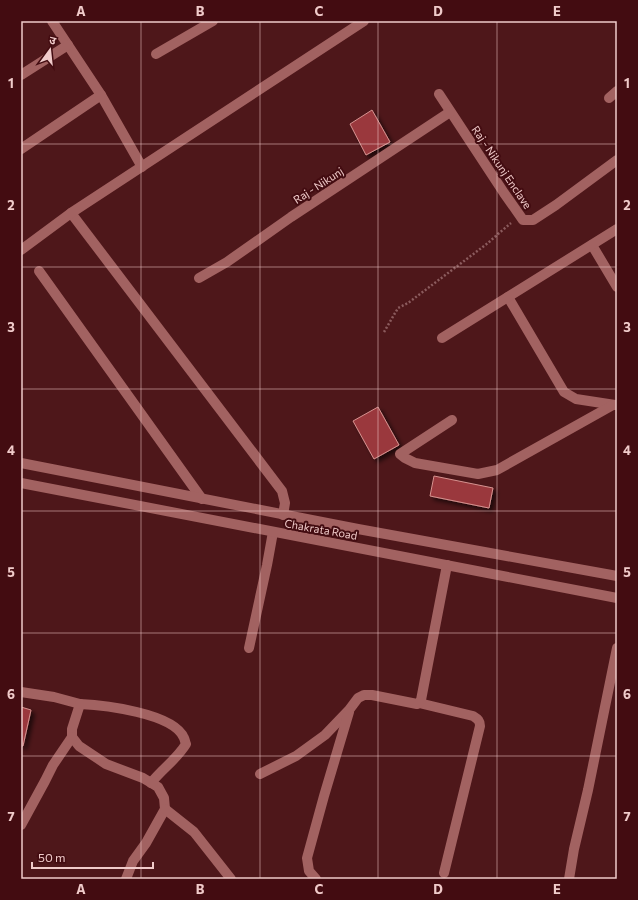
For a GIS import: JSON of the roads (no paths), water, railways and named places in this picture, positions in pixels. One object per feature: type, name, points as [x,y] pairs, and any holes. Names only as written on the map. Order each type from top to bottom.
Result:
[{"type":"street","points":[[52,21],[101,95],[142,167]]},
{"type":"street","points":[[156,54],[213,21]]},
{"type":"street","points":[[21,250],[71,213],[364,21]]},
{"type":"street","points":[[21,75],[68,45]]},
{"type":"street","name":"Raj - Nikunj Enclave","points":[[439,94],[504,193],[524,220],[533,220],[617,160]]},
{"type":"street","points":[[21,149],[101,95]]},
{"type":"street","name":"Raj - Nikunj","points":[[199,278],[233,257],[450,112]]},
{"type":"street","points":[[71,213],[282,491],[285,503],[283,515]]},
{"type":"street","points":[[442,338],[617,229]]},
{"type":"street","points":[[592,245],[617,287]]},
{"type":"street","points":[[39,271],[202,499]]},
{"type":"street","points":[[508,297],[564,392],[576,399],[615,405]]},
{"type":"street","points":[[452,420],[400,454],[415,463],[478,474],[497,470],[615,405]]},
{"type":"street","name":"Chakrata Road","points":[[21,463],[283,515],[617,576]]},
{"type":"street","name":"Chakrata Road","points":[[21,483],[617,598]]},
{"type":"street","points":[[249,648],[273,532]]},
{"type":"street","points":[[419,703],[421,700],[447,565]]},
{"type":"street","points":[[569,879],[574,849],[588,790],[617,648]]},
{"type":"street","points":[[21,692],[54,697],[80,704],[96,704],[132,710],[168,723],[180,732],[184,737],[186,744],[151,783]]},
{"type":"street","points":[[260,774],[296,756],[324,735],[349,710],[358,698],[364,695],[372,695],[417,704],[419,703],[473,716],[478,719],[480,726],[444,872]]},
{"type":"street","points":[[21,825],[53,765],[72,737],[72,729],[80,704]]},
{"type":"street","points":[[316,879],[309,871],[307,858],[349,710]]},
{"type":"street","points":[[72,737],[79,746],[106,764],[143,778],[158,787],[164,798],[165,809],[146,843],[133,861],[126,879]]},
{"type":"street","points":[[165,809],[194,832],[231,879]]}]
